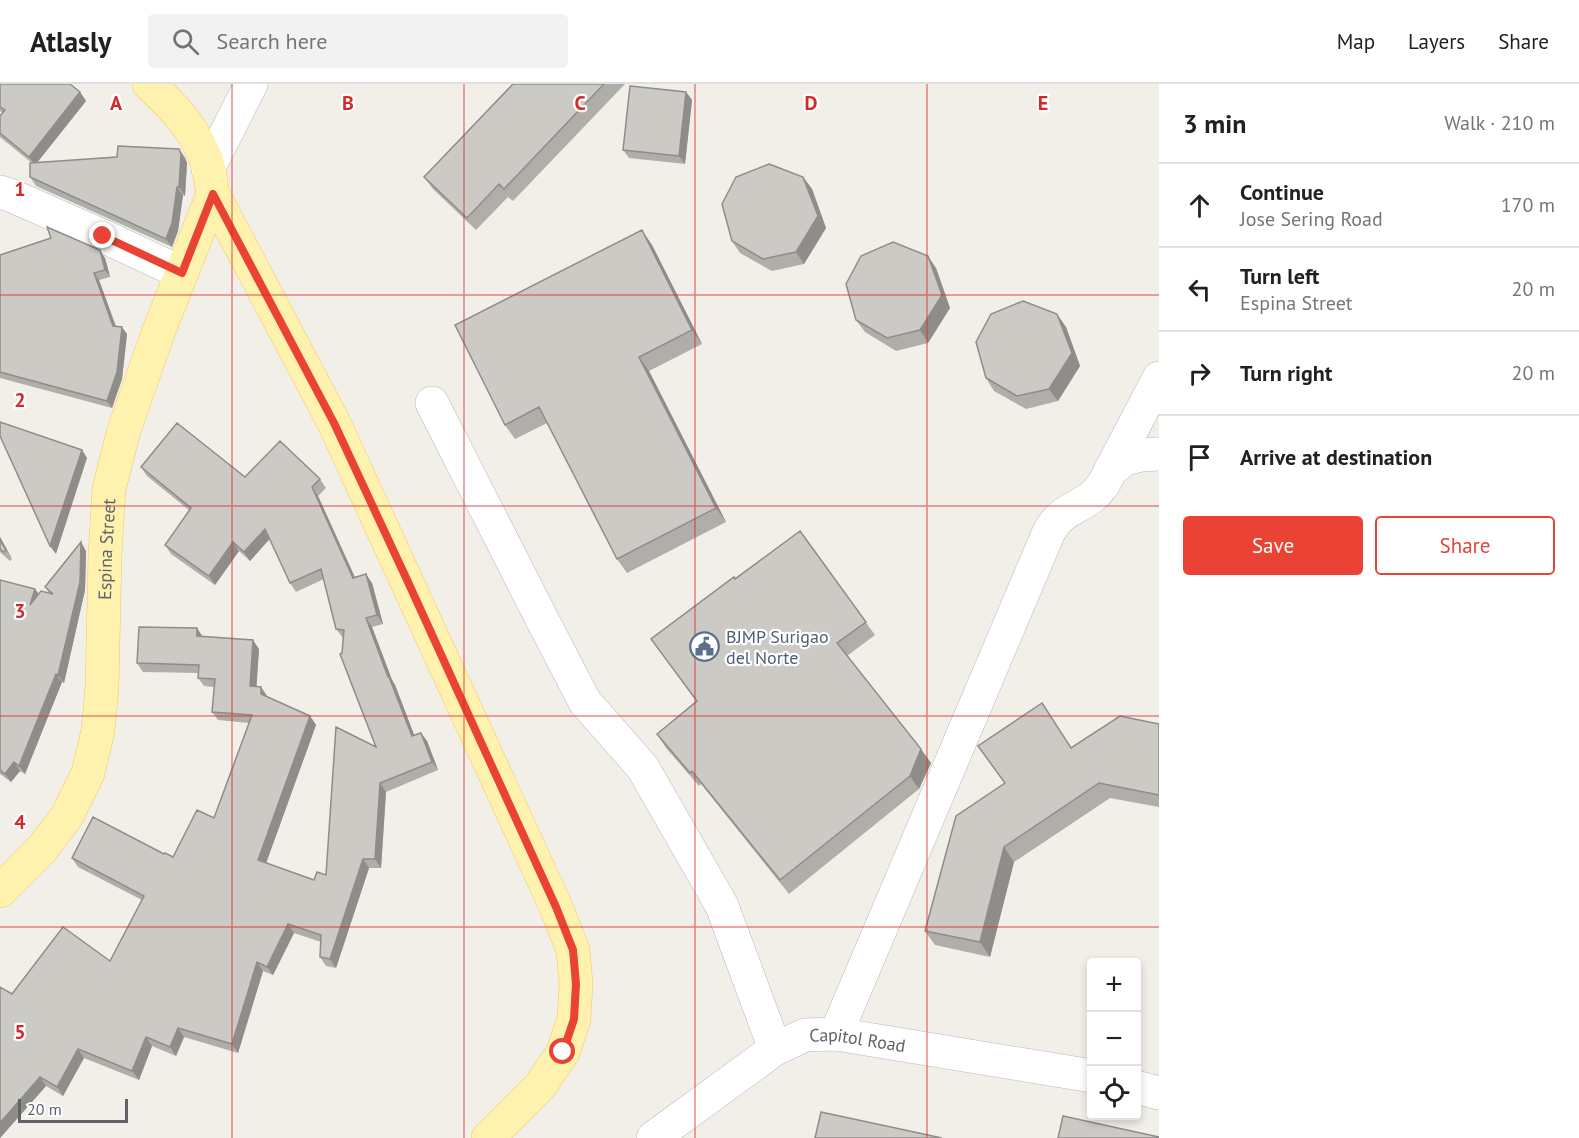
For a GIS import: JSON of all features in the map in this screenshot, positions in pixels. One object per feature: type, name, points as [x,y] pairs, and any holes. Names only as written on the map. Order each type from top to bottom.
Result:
[{"type":"main road","points":[[149,84],[170,104],[194,133],[211,182],[334,423],[551,896],[573,950],[576,984],[574,1019],[563,1052],[541,1085],[488,1138]]},
{"type":"main road","name":"Espina Street","points":[[0,891],[41,850],[67,816],[88,773],[98,731],[102,687],[109,489],[124,430],[182,273],[211,182]]},
{"type":"street","points":[[211,182],[251,84]]},
{"type":"street","points":[[0,192],[75,223],[182,273]]},
{"type":"street","points":[[836,1034],[1053,523],[1064,513],[1093,496],[1103,484],[1159,378]]},
{"type":"street","points":[[432,404],[585,702],[643,768],[722,906],[775,1048]]},
{"type":"street","points":[[1110,471],[1125,459],[1142,454],[1159,454]]},
{"type":"street","name":"Capitol Road","points":[[653,1138],[775,1048],[805,1035],[836,1034],[1087,1075]]},
{"type":"street","points":[[1141,1088],[1159,1093]]},
{"type":"building","points":[[0,84],[70,84],[80,92],[29,157],[0,133],[0,116],[5,110],[0,107]]},
{"type":"building","points":[[513,84],[604,84],[504,189],[499,184],[467,218],[424,177]]},
{"type":"building","points":[[630,86],[686,92],[679,156],[623,150]]},
{"type":"building","points":[[118,146],[179,149],[181,154],[179,187],[177,187],[172,223],[166,239],[30,177],[30,163],[117,157]]},
{"type":"building","points":[[769,164],[803,177],[818,216],[796,252],[763,259],[732,241],[722,204],[736,177]]},
{"type":"building","points":[[47,227],[100,250],[105,270],[94,273],[113,326],[122,327],[117,372],[107,401],[0,372],[0,255],[51,238]]},
{"type":"building","points":[[642,230],[692,330],[639,357],[716,508],[617,559],[539,407],[505,425],[455,325]]},
{"type":"building","points":[[893,242],[928,256],[942,295],[920,330],[887,338],[856,320],[846,284],[861,256]]},
{"type":"building","points":[[1023,301],[1057,314],[1072,353],[1049,389],[1017,396],[986,378],[976,342],[991,314]]},
{"type":"building","points":[[0,422],[82,450],[50,546],[0,436]]},
{"type":"building","points":[[177,423],[245,477],[280,441],[320,479],[312,487],[353,578],[366,574],[377,615],[366,618],[412,736],[421,733],[432,762],[380,783],[375,859],[363,859],[330,959],[320,957],[321,935],[288,924],[267,967],[257,962],[232,1044],[178,1028],[170,1047],[146,1037],[132,1071],[78,1049],[57,1087],[40,1077],[0,1123],[0,987],[12,994],[63,927],[110,961],[144,896],[72,858],[93,817],[173,857],[197,810],[214,818],[252,715],[212,712],[215,679],[198,678],[199,665],[137,663],[139,627],[197,628],[197,636],[253,640],[250,686],[261,687],[261,694],[310,716],[258,860],[314,880],[317,872],[326,875],[336,727],[376,747],[340,654],[342,653],[344,630],[336,629],[321,569],[290,583],[265,529],[244,552],[233,542],[209,576],[165,545],[191,508],[141,467]]},
{"type":"building","points":[[800,531],[866,622],[837,643],[921,749],[910,776],[780,880],[692,771],[690,773],[657,734],[697,701],[651,639]]},
{"type":"building","points":[[0,540],[6,550],[4,552],[0,549]]},
{"type":"building","points":[[81,542],[80,582],[58,675],[56,674],[19,766],[14,762],[5,774],[0,770],[0,580],[35,589],[30,605],[41,591],[53,594],[45,587]]},
{"type":"building","points":[[1042,703],[1071,748],[1120,716],[1159,724],[1159,795],[1099,783],[1004,847],[980,942],[925,931],[956,816],[1005,783],[978,746]]},
{"type":"building","points":[[821,1112],[942,1138],[815,1138]]},
{"type":"building","points":[[1063,1116],[1159,1137],[1159,1138],[1058,1138]]},
{"type":"place","name":"BJMP Surigao del Norte","points":[[705,646]]},
{"type":"route","points":[[103,236],[182,273],[213,194],[334,423],[556,907],[573,950],[576,984],[574,1019],[563,1052]]}]
